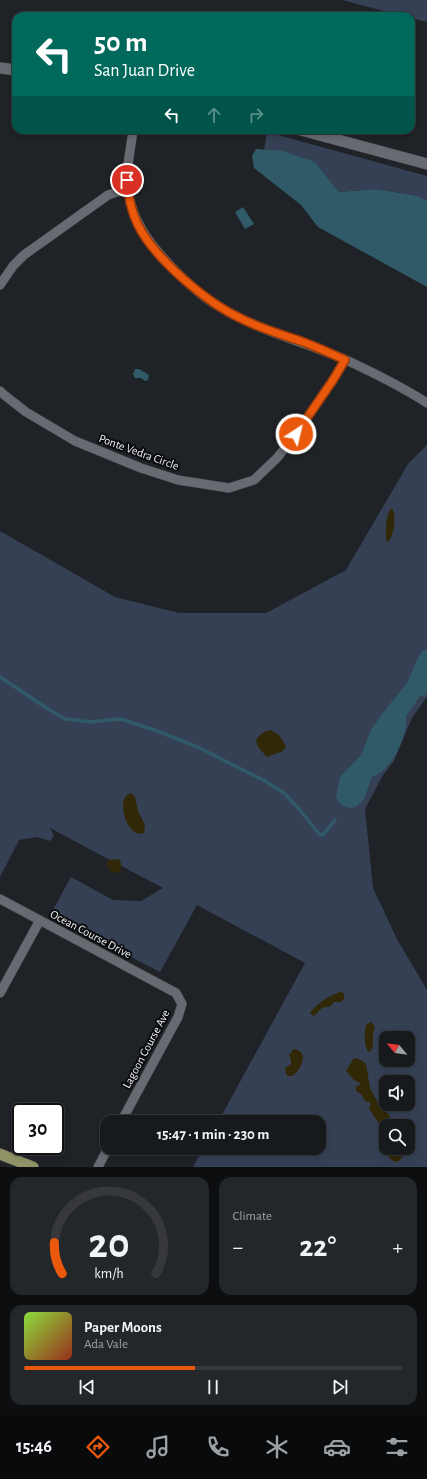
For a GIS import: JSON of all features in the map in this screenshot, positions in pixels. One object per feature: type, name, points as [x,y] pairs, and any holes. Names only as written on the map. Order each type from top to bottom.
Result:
[{"type":"main road","points":[[0,1154],[33,1167]]},
{"type":"street","points":[[0,68],[12,70]]},
{"type":"street","points":[[133,134],[127,180],[132,210],[138,225],[146,238],[156,251],[182,278],[217,306],[240,319],[345,360],[383,378],[427,403]]},
{"type":"street","points":[[316,134],[427,164]]},
{"type":"street","points":[[0,285],[13,266],[24,255],[108,195],[128,190]]},
{"type":"street","name":"Ponte Vedra Circle","points":[[0,391],[26,412],[75,441],[141,468],[172,478],[228,488],[254,480],[277,458],[296,434],[345,360]]},
{"type":"street","name":"Ocean Course Drive","points":[[0,899],[170,989]]},
{"type":"street","points":[[0,993],[40,920]]},
{"type":"street","name":"Lagoon Course Ave","points":[[125,1115],[178,1017],[182,1004],[176,992],[170,989]]},
{"type":"street","points":[[98,1167],[104,1155]]},
{"type":"shaded area","points":[[342,0],[427,0],[427,22],[415,19],[415,12],[388,12]]},
{"type":"shaded area","points":[[267,134],[274,134],[427,176],[427,201],[418,196],[376,189],[339,192],[315,162],[264,150]]},
{"type":"shaded area","points":[[256,149],[282,151],[315,162],[339,192],[376,189],[418,196],[427,201],[427,287],[318,227],[301,205],[254,168],[252,156]]},
{"type":"shaded area","points":[[243,207],[254,224],[245,229],[235,212]]},
{"type":"shaded area","points":[[135,369],[139,369],[149,375],[148,380],[145,381],[141,378],[135,378],[133,374]]},
{"type":"shaded area","points":[[427,445],[427,697],[412,718],[394,761],[383,775],[365,809],[373,888],[397,939],[427,990],[427,1167],[193,1167],[199,1155],[326,1155],[326,1115],[222,1115],[305,963],[197,905],[160,972],[50,915],[71,877],[113,900],[141,901],[163,888],[50,828],[54,836],[50,841],[37,837],[19,840],[0,877],[0,531],[115,597],[179,613],[266,613],[346,570],[408,464]]},
{"type":"shaded area","points":[[427,649],[427,692],[424,697],[421,695],[406,716],[404,733],[397,751],[386,767],[372,777],[364,799],[356,807],[350,808],[343,806],[338,801],[336,796],[340,777],[361,755],[371,730],[407,683],[422,651]]},
{"type":"sand","points":[[392,508],[394,511],[394,525],[392,535],[388,542],[386,540],[386,523],[388,514]]},
{"type":"sand","points":[[271,730],[279,735],[286,746],[283,751],[267,757],[258,747],[256,741],[258,737],[266,731]]},
{"type":"sand","points":[[131,793],[135,797],[138,811],[145,825],[144,833],[138,833],[132,830],[125,817],[123,802],[126,796]]},
{"type":"sand","points":[[119,859],[121,869],[117,873],[111,872],[107,865],[108,860]]},
{"type":"sand","points":[[340,992],[344,994],[344,999],[341,1002],[334,1002],[331,1006],[322,1008],[314,1016],[310,1013],[324,1000]]},
{"type":"sand","points":[[371,1022],[375,1026],[373,1045],[371,1051],[368,1052],[365,1042],[365,1032],[366,1025]]},
{"type":"sand","points":[[294,1049],[299,1051],[303,1057],[301,1065],[296,1073],[293,1076],[288,1076],[285,1068],[291,1064],[289,1055]]},
{"type":"sand","points":[[356,1058],[366,1064],[370,1088],[379,1104],[379,1111],[385,1111],[390,1116],[390,1119],[379,1119],[379,1124],[369,1109],[371,1103],[365,1101],[361,1094],[356,1091],[356,1086],[360,1085],[360,1083],[354,1080],[346,1071],[353,1059]]},
{"type":"sand","points":[[387,1155],[403,1155],[402,1158],[397,1162],[393,1161]]},
{"type":"waterway","points":[[0,677],[65,719],[90,722],[120,719],[152,729],[200,748],[265,781],[284,793],[319,834],[323,835],[335,820]]},
{"type":"route","points":[[127,180],[132,210],[138,225],[146,238],[156,251],[182,278],[203,296],[240,319],[345,360],[296,434]]}]
